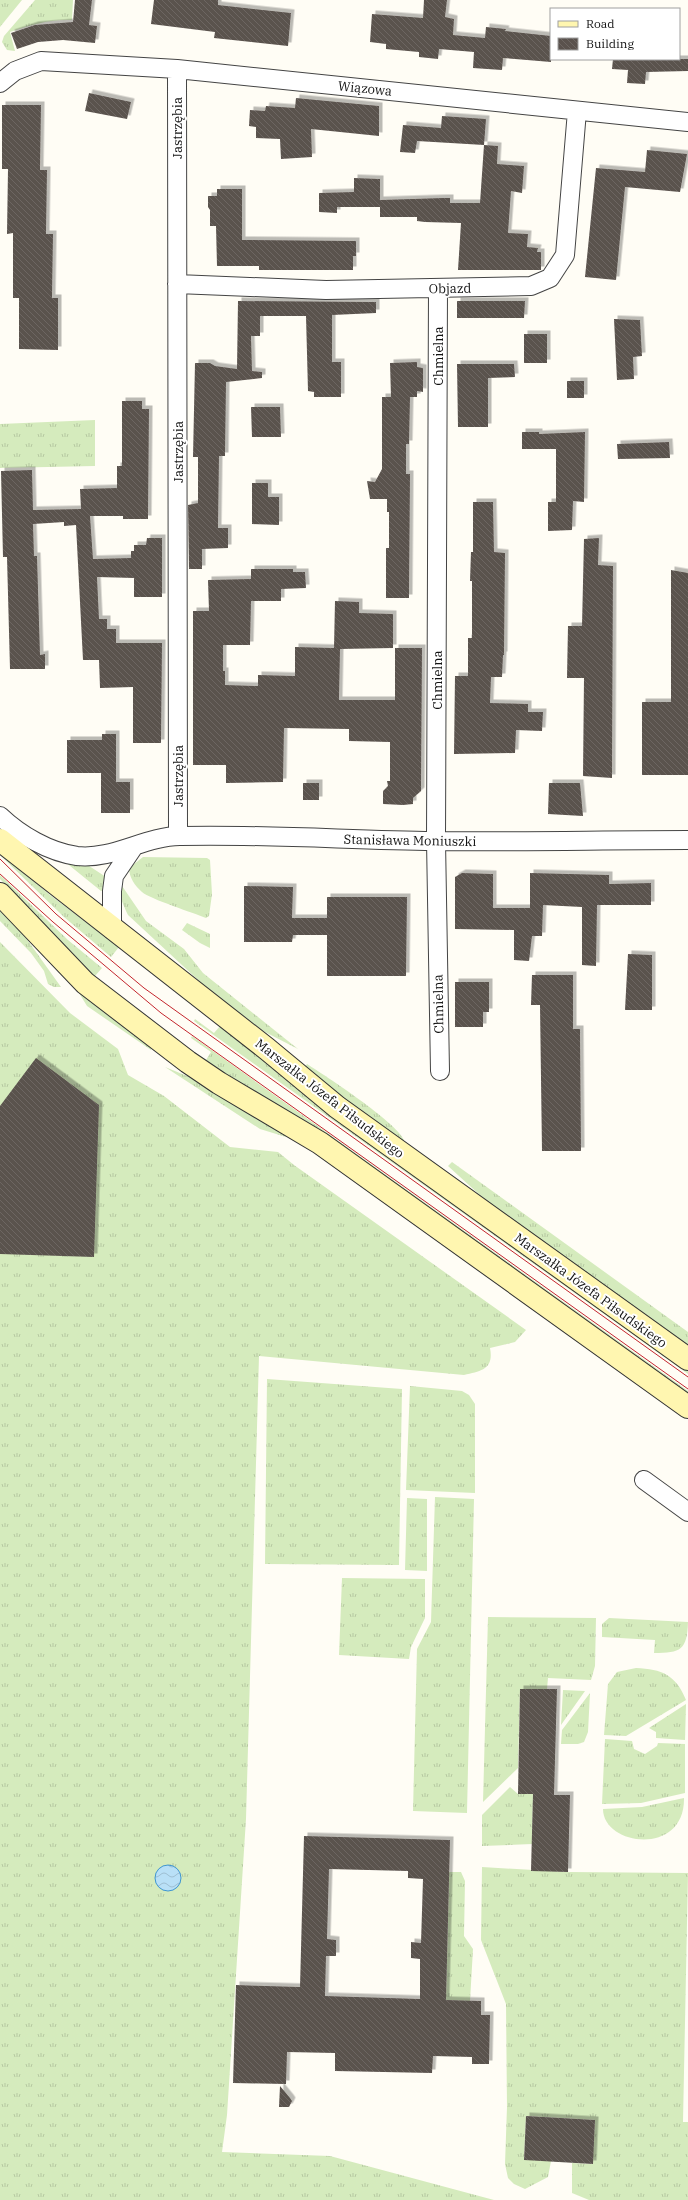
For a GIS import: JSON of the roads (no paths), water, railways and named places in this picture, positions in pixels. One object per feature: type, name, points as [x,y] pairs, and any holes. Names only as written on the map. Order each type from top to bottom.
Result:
[{"type":"main road","name":"Marszałka Józefa Piłsudskiego","points":[[0,840],[112,930],[350,1116],[688,1359]]},
{"type":"main road","points":[[0,894],[85,983],[188,1062],[219,1083],[320,1143],[688,1407]]},
{"type":"street","name":"Wiązowa","points":[[0,83],[15,71],[41,61],[177,69],[688,122]]},
{"type":"street","name":"Jastrzębia","points":[[177,69],[178,836]]},
{"type":"street","name":"Objazd","points":[[177,284],[326,290],[531,286],[550,278],[565,255],[577,110]]},
{"type":"street","name":"Chmielna","points":[[438,288],[436,841],[440,1071]]},
{"type":"street","name":"Stanisława Moniuszki","points":[[0,816],[14,829],[38,842],[70,855],[90,856],[133,848],[178,836],[436,841],[688,840]]},
{"type":"street","points":[[112,930],[112,891],[114,876],[133,848]]},
{"type":"street","points":[[644,1480],[688,1512]]},
{"type":"water","points":[[168,1865],[177,1869],[181,1878],[177,1887],[168,1891],[159,1887],[155,1878],[159,1869]]},
{"type":"tram line","points":[[0,859],[56,914],[144,988],[688,1377]]},
{"type":"tram line","points":[[0,874],[53,922],[161,1013],[688,1389]]}]
